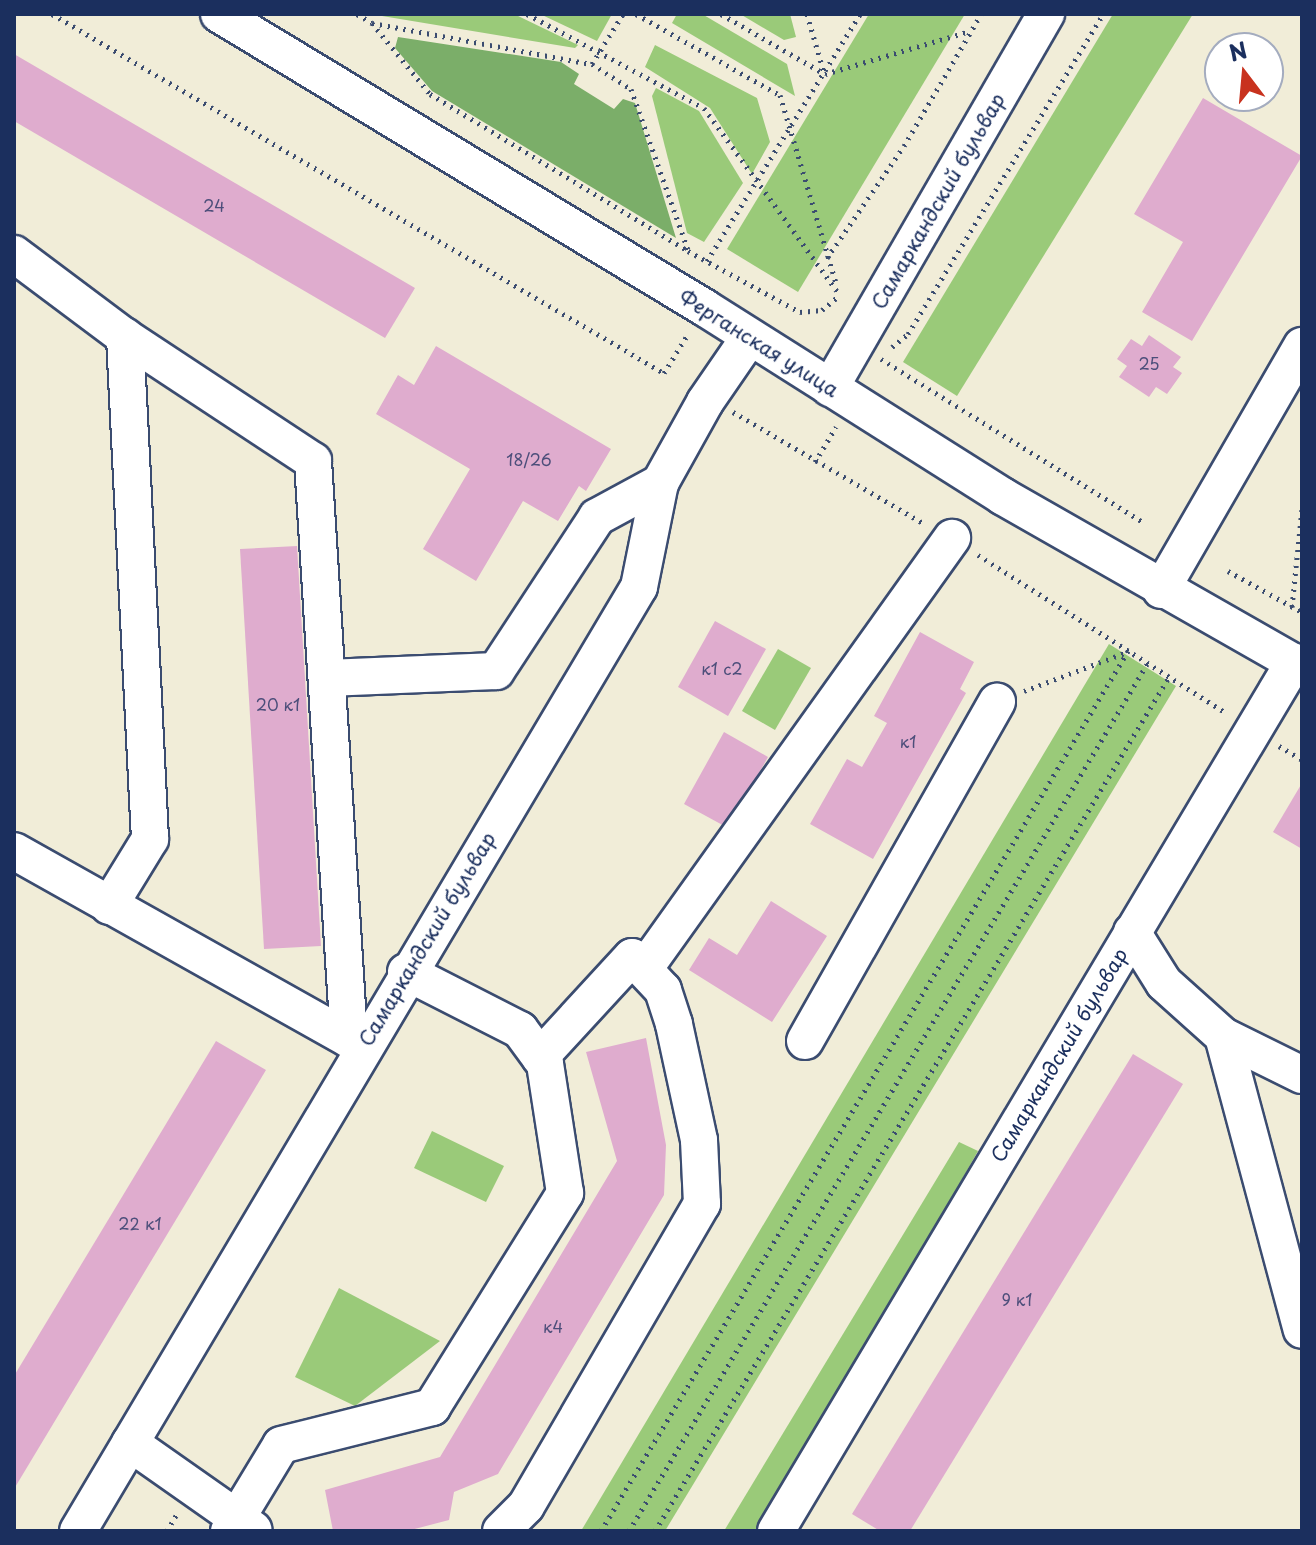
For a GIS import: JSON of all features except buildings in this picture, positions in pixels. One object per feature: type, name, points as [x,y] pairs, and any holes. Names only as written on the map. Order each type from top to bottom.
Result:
[{"type":"street","name":"Ферганская улица","points":[[219,14],[1161,590],[1298,664]]},
{"type":"street","name":"Самаркандский бульвар","points":[[830,388],[1046,14]]},
{"type":"street","points":[[14,254],[125,337],[313,461],[356,1043]]},
{"type":"street","points":[[109,906],[150,839],[125,337]]},
{"type":"street","name":"Самаркандский бульвар","points":[[78,1531],[356,1043],[406,972],[639,587],[660,483],[705,402],[749,338]]},
{"type":"street","points":[[1161,590],[1302,346]]},
{"type":"street","points":[[327,678],[496,671],[597,517],[660,483]]},
{"type":"street","points":[[644,969],[952,538]]},
{"type":"street","name":"Самаркандский бульвар","points":[[776,1531],[1132,932],[1298,664]]},
{"type":"street","points":[[805,1041],[997,701]]},
{"type":"street","points":[[14,851],[356,1043]]},
{"type":"street","points":[[1132,932],[1164,983],[1223,1036],[1302,1075]]},
{"type":"street","points":[[501,1531],[526,1506],[702,1204],[699,1140],[674,1024],[663,990],[632,957],[540,1057]]},
{"type":"street","points":[[130,1443],[240,1527],[281,1445],[432,1407],[565,1193],[540,1057],[520,1030],[406,972]]},
{"type":"street","points":[[1223,1036],[1302,1330]]},
{"type":"path","points":[[52,14],[664,373]]},
{"type":"path","points":[[357,14],[372,23],[430,94],[688,251],[800,312],[822,310],[840,295]]},
{"type":"path","points":[[527,14],[601,50],[704,108],[753,180],[840,295]]},
{"type":"path","points":[[592,64],[623,14]]},
{"type":"path","points":[[636,14],[780,95],[787,130],[840,295]]},
{"type":"path","points":[[721,14],[825,74],[971,31]]},
{"type":"path","points":[[807,14],[825,74]]},
{"type":"path","points":[[707,261],[753,180],[825,74],[860,14]]},
{"type":"path","points":[[826,259],[904,146],[981,14]]},
{"type":"path","points":[[1103,14],[908,334],[880,359],[1143,522]]},
{"type":"path","points":[[372,23],[592,64],[631,89],[688,251]]},
{"type":"path","points":[[815,462],[837,426]]},
{"type":"path","points":[[1292,607],[1302,508]]},
{"type":"path","points":[[1228,571],[1302,612]]},
{"type":"path","points":[[601,1531],[1128,651],[997,701]]},
{"type":"path","points":[[629,1531],[1147,664]]},
{"type":"path","points":[[655,1531],[1169,677]]},
{"type":"green space","points":[[370,14],[514,14],[578,45],[575,48]]},
{"type":"green space","points":[[540,14],[612,14],[597,41]]},
{"type":"green space","points":[[677,14],[702,14],[787,64],[795,96],[672,23]]},
{"type":"green space","points":[[740,14],[790,14],[796,37],[784,40]]},
{"type":"green space","points":[[869,14],[965,14],[798,292],[727,249]]},
{"type":"green space","points":[[1113,14],[1193,14],[957,396],[903,362]]},
{"type":"green space","points":[[398,37],[561,62],[579,74],[574,84],[614,109],[623,99],[635,103],[676,238],[432,91],[395,48]]},
{"type":"green space","points":[[655,45],[757,98],[770,142],[752,174],[710,108],[645,67]]},
{"type":"green space","points":[[656,88],[699,111],[743,183],[704,242],[687,233],[652,96]]},
{"type":"green space","points":[[1109,644],[1176,686],[665,1531],[581,1531]]},
{"type":"green space","points":[[778,649],[811,668],[775,730],[742,711]]},
{"type":"green space","points":[[432,1131],[504,1166],[486,1202],[414,1168]]},
{"type":"green space","points":[[959,1142],[978,1151],[764,1531],[724,1531]]},
{"type":"green space","points":[[339,1288],[440,1341],[355,1406],[295,1377]]}]
